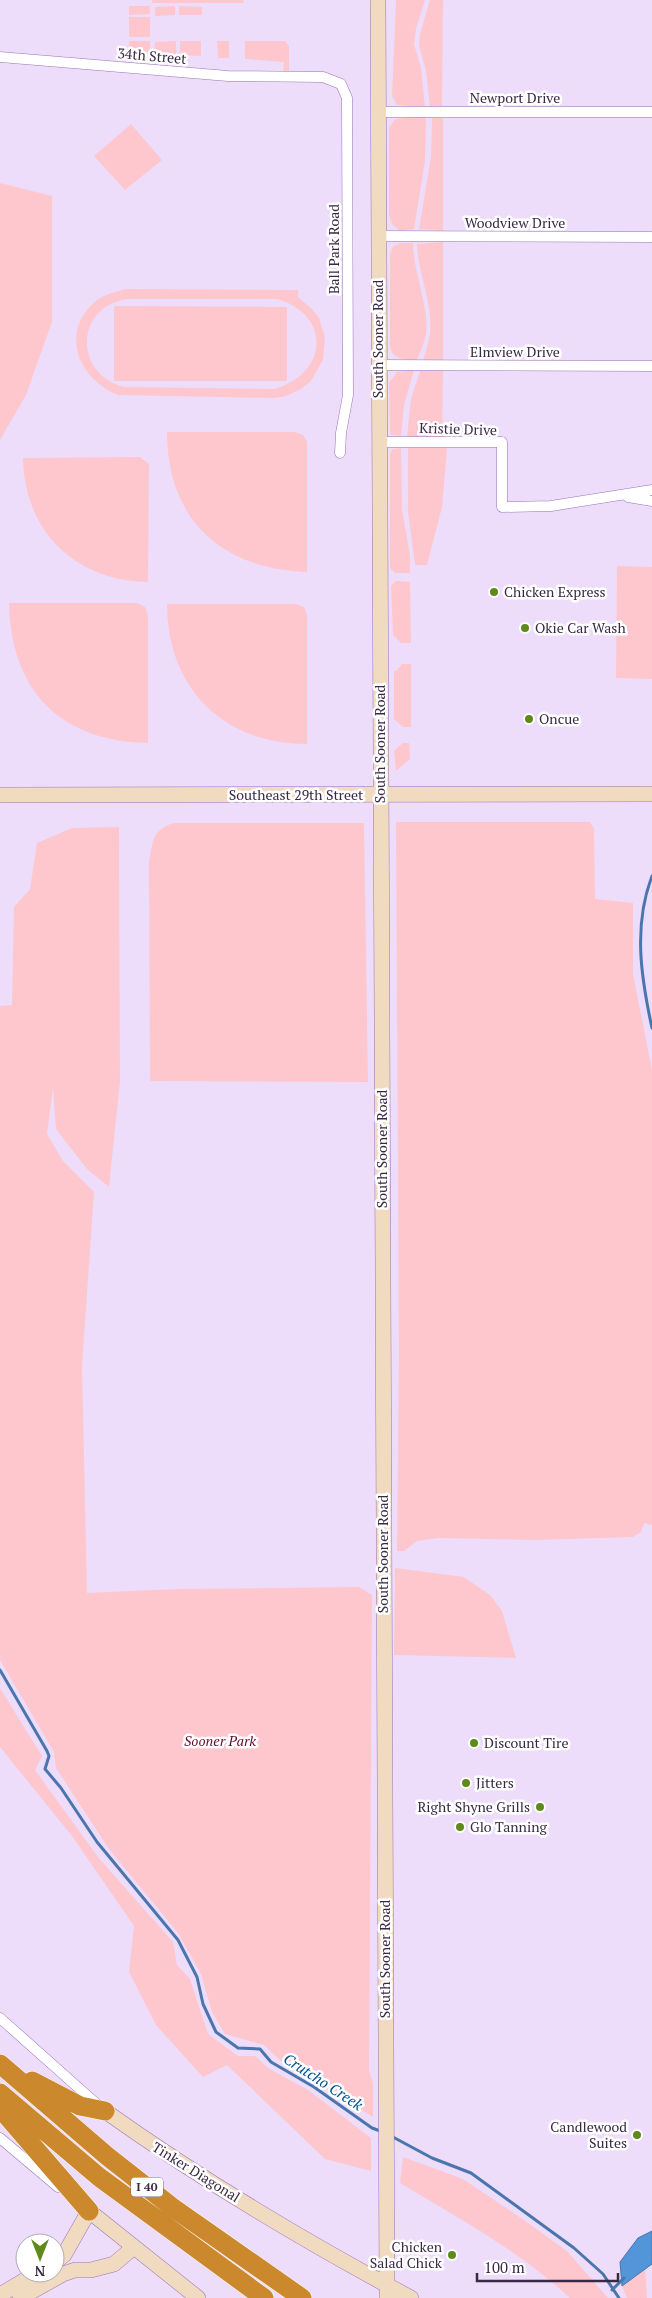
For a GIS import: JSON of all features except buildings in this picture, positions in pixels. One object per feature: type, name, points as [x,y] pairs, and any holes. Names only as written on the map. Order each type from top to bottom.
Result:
[{"type":"highway","points":[[0,2064],[72,2103],[105,2111]]},
{"type":"highway","name":"I 40","points":[[0,2064],[107,2156],[172,2207],[302,2298]]},
{"type":"highway","name":"I 40","points":[[0,2093],[99,2177],[264,2298]]},
{"type":"highway","points":[[0,2108],[89,2211]]},
{"type":"main road","name":"South Sooner Road","points":[[378,0],[378,442],[387,2292]]},
{"type":"main road","name":"Southeast 29th Street","points":[[0,795],[652,794]]},
{"type":"main road","name":"Tinker Diagonal","points":[[105,2111],[154,2146],[387,2292],[411,2298]]},
{"type":"main road","points":[[65,2253],[89,2211],[198,2298]]},
{"type":"main road","points":[[20,2298],[63,2274],[75,2270],[91,2270],[114,2264],[134,2247]]},
{"type":"main road","points":[[0,2295],[21,2283]]},
{"type":"street","name":"34th Street","points":[[0,57],[228,76],[303,78]]},
{"type":"street","name":"Ball Park Road","points":[[303,78],[323,77],[341,84],[347,98],[348,395],[341,433],[340,454]]},
{"type":"street","name":"Newport Drive","points":[[379,112],[652,112]]},
{"type":"street","name":"Woodview Drive","points":[[378,236],[652,237]]},
{"type":"street","name":"Elmview Drive","points":[[378,366],[652,366]]},
{"type":"street","name":"Kristie Drive","points":[[378,442],[502,442],[502,507],[551,506],[652,490]]},
{"type":"street","name":"Kristie Drive","points":[[622,496],[652,501]]},
{"type":"street","name":"Tinker Diagonal","points":[[0,2018],[105,2111]]},
{"type":"street","points":[[0,2138],[89,2211]]},
{"type":"green space","points":[[152,0],[243,0],[244,3],[152,3]]},
{"type":"green space","points":[[396,0],[425,0],[416,29],[414,44],[421,68],[425,107],[397,105],[392,96]]},
{"type":"green space","points":[[430,0],[443,0],[442,106],[430,107],[426,71],[419,45],[420,34]]},
{"type":"green space","points":[[129,6],[150,6],[150,14],[129,15]]},
{"type":"green space","points":[[175,6],[175,15],[155,16],[155,7]]},
{"type":"green space","points":[[179,6],[202,7],[202,15],[179,15]]},
{"type":"green space","points":[[129,17],[150,17],[150,37],[129,37]]},
{"type":"green space","points":[[129,41],[150,41],[150,53],[136,52],[135,61],[123,60],[120,56],[120,48],[129,48]]},
{"type":"green space","points":[[176,41],[176,55],[154,53],[155,42]]},
{"type":"green space","points":[[180,41],[201,41],[201,56],[180,55]]},
{"type":"green space","points":[[217,41],[229,41],[229,58],[218,58]]},
{"type":"green space","points":[[245,41],[285,41],[289,46],[289,73],[283,73],[284,62],[245,59]]},
{"type":"green space","points":[[424,116],[426,119],[425,161],[414,229],[400,231],[392,224],[389,215],[389,128],[395,119]]},
{"type":"green space","points":[[432,118],[443,118],[443,231],[419,229],[431,157]]},
{"type":"green space","points":[[131,124],[162,160],[125,190],[94,156]]},
{"type":"green space","points":[[0,183],[52,196],[52,322],[26,395],[0,440]]},
{"type":"green space","points":[[443,242],[443,360],[423,360],[429,340],[430,322],[417,244]]},
{"type":"green space","points":[[401,243],[413,243],[426,314],[426,335],[417,360],[396,357],[391,351],[390,346],[390,255],[393,246]]},
{"type":"green space","points":[[125,289],[298,290],[298,297],[319,318],[325,337],[323,360],[311,381],[301,389],[286,396],[275,398],[118,395],[104,388],[92,378],[83,366],[78,353],[76,339],[78,325],[85,312],[100,298]],"holes":[[[128,299],[277,299],[295,307],[307,318],[315,330],[316,344],[313,358],[305,370],[293,381],[275,389],[124,387],[107,380],[96,369],[89,355],[87,341],[90,326],[98,314],[111,304]]]},
{"type":"green space","points":[[114,306],[287,307],[287,381],[114,381]]},
{"type":"green space","points":[[414,370],[404,405],[401,436],[391,435],[389,383],[397,372]]},
{"type":"green space","points":[[420,371],[443,371],[442,437],[407,437],[411,399]]},
{"type":"green space","points":[[167,432],[295,432],[303,435],[307,442],[307,572],[276,569],[249,561],[225,549],[205,534],[189,514],[177,490],[169,463]]},
{"type":"green space","points":[[401,448],[402,509],[410,556],[410,573],[395,573],[390,568],[390,453],[393,449]]},
{"type":"green space","points":[[408,448],[447,448],[442,507],[427,565],[415,565],[408,512]]},
{"type":"green space","points":[[140,457],[149,464],[148,582],[122,579],[98,572],[77,562],[58,547],[44,529],[33,508],[26,484],[23,458]]},
{"type":"green space","points":[[617,566],[652,567],[652,679],[616,678]]},
{"type":"green space","points":[[396,581],[410,582],[411,643],[401,643],[393,635],[391,586]]},
{"type":"green space","points":[[9,603],[137,603],[145,607],[148,615],[148,743],[117,740],[89,733],[66,721],[46,705],[31,685],[19,662],[12,634]]},
{"type":"green space","points":[[167,604],[296,604],[304,607],[307,615],[307,744],[277,741],[250,734],[226,722],[205,706],[189,685],[177,661],[170,634]]},
{"type":"green space","points":[[402,664],[411,664],[411,727],[403,727],[394,719],[394,671]]},
{"type":"green space","points":[[403,743],[409,743],[410,759],[396,771],[394,751]]},
{"type":"green space","points":[[396,822],[590,822],[594,829],[595,899],[633,903],[633,974],[652,1070],[652,1525],[644,1523],[641,1532],[633,1537],[535,1540],[438,1538],[417,1541],[404,1551],[397,1551],[399,1354]]},
{"type":"green space","points":[[174,823],[364,823],[368,1082],[150,1081],[149,863],[154,838],[157,833]]},
{"type":"green space","name":"Sooner Park","points":[[119,827],[120,1081],[109,1187],[87,1169],[56,1129],[53,1088],[47,1134],[63,1161],[94,1192],[82,1366],[87,1593],[177,1589],[359,1587],[372,1595],[369,2071],[373,2083],[373,2117],[283,2063],[264,2045],[225,2034],[212,2012],[201,1974],[178,1933],[109,1849],[56,1768],[54,1752],[0,1660],[0,1006],[12,1005],[14,907],[30,889],[37,843],[72,828]]},
{"type":"green space","points":[[395,1568],[464,1577],[491,1596],[502,1611],[516,1658],[394,1655]]},
{"type":"green space","points":[[0,1688],[42,1756],[35,1770],[98,1857],[173,1942],[177,1965],[190,1979],[208,2034],[238,2056],[255,2056],[268,2068],[308,2090],[371,2138],[371,2171],[325,2159],[227,2065],[203,2077],[156,2025],[129,1972],[134,1926],[72,1836],[0,1747]]},
{"type":"green space","points":[[403,2157],[463,2179],[524,2220],[567,2251],[608,2298],[570,2298],[509,2250],[400,2183]]},
{"type":"green space","points":[[645,2266],[647,2298],[627,2298],[622,2286]]},
{"type":"water","points":[[652,2231],[652,2264],[622,2286],[620,2262],[638,2238]]},
{"type":"waterway","points":[[652,876],[642,914],[641,933],[642,971],[652,1028]]},
{"type":"waterway","name":"Crutcho Creek","points":[[0,1670],[47,1751],[49,1756],[45,1769],[61,1788],[97,1842],[178,1940],[197,1977],[203,2004],[216,2032],[238,2048],[260,2049],[271,2062],[314,2087],[372,2128],[383,2132]]},
{"type":"waterway","name":"Crutcho Creek","points":[[391,2136],[432,2158],[471,2173],[574,2248],[603,2274],[619,2298]]},
{"type":"waterway","points":[[612,2290],[624,2278]]},
{"type":"place","name":"Chicken Express","points":[[494,592]]},
{"type":"place","name":"Okie Car Wash","points":[[525,628]]},
{"type":"place","name":"Oncue","points":[[529,719]]},
{"type":"place","name":"Discount Tire","points":[[474,1743]]},
{"type":"place","name":"Jitters","points":[[466,1783]]},
{"type":"place","name":"Right Shyne Grills","points":[[540,1807]]},
{"type":"place","name":"Glo Tanning","points":[[460,1827]]},
{"type":"place","name":"Candlewood Suites","points":[[637,2135]]},
{"type":"place","name":"Chicken Salad Chick","points":[[452,2255]]}]
